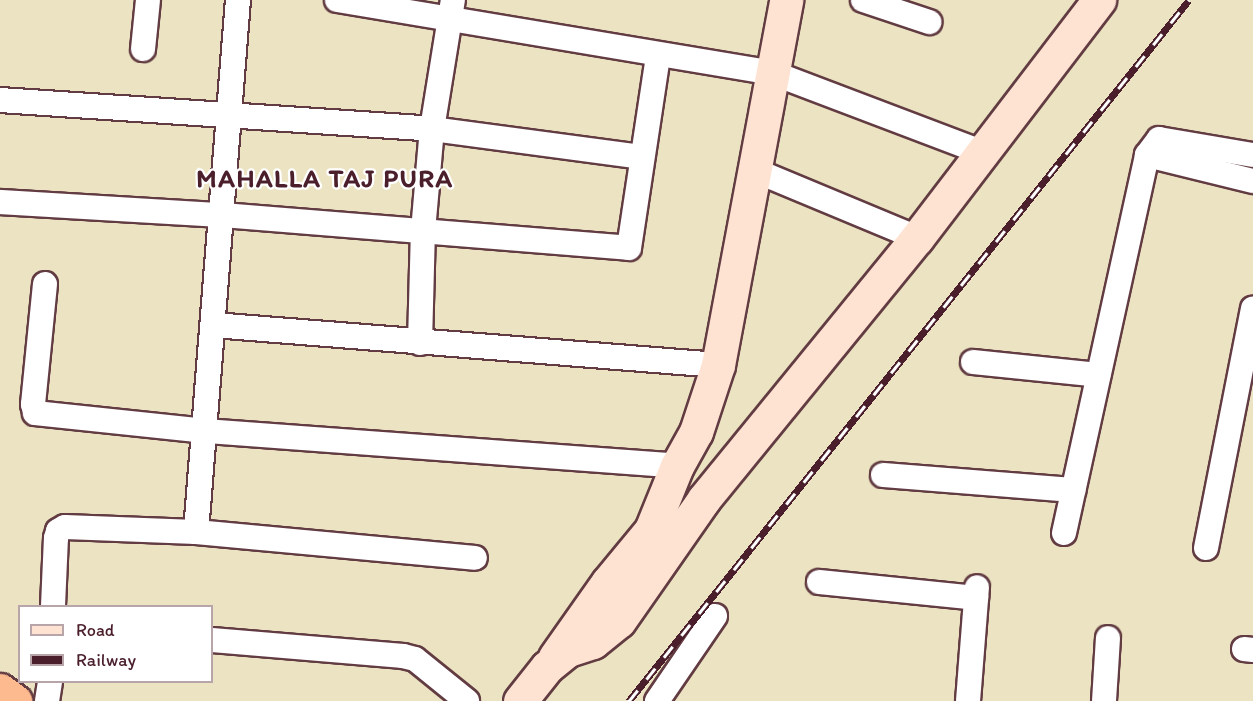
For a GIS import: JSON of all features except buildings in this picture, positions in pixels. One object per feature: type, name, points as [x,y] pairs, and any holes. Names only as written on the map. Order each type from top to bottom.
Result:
[{"type":"highway","points":[[0,690],[15,701]]},
{"type":"street","points":[[143,49],[148,0]]},
{"type":"street","points":[[196,532],[206,431],[238,0]]},
{"type":"street","points":[[337,0],[451,10],[658,56],[773,73],[981,152]]},
{"type":"street","points":[[520,701],[572,636],[608,582],[651,530],[677,466],[696,432],[718,365],[786,0]]},
{"type":"street","points":[[863,0],[929,22]]},
{"type":"street","points":[[547,667],[568,650],[593,642],[619,621],[704,499],[917,238],[1100,0]]},
{"type":"street","points":[[420,343],[423,231],[432,129],[451,10]]},
{"type":"street","points":[[0,202],[222,215],[629,248],[658,56]]},
{"type":"street","points":[[0,100],[432,129],[642,157]]},
{"type":"street","points":[[1153,147],[1253,155]]},
{"type":"street","points":[[1153,147],[1253,181]]},
{"type":"street","points":[[1064,533],[1098,375],[1153,147]]},
{"type":"street","points":[[754,170],[917,238]]},
{"type":"street","points":[[45,284],[33,404],[35,413],[206,431],[677,466]]},
{"type":"street","points":[[1206,549],[1253,309]]},
{"type":"street","points":[[213,325],[718,365]]},
{"type":"street","points":[[974,362],[1098,375]]},
{"type":"street","points":[[883,475],[1073,490]]},
{"type":"street","points":[[53,605],[58,531],[65,527],[196,532],[475,558]]},
{"type":"street","points":[[819,582],[977,592],[968,701]]},
{"type":"street","points":[[657,701],[715,616]]},
{"type":"street","points":[[1104,701],[1108,638]]},
{"type":"street","points":[[213,640],[403,656],[415,659],[467,701]]},
{"type":"street","points":[[47,701],[50,683]]},
{"type":"railway","points":[[629,701],[1189,0]]},
{"type":"district","name":"MAHALLA TAJ PURA","points":[[325,179]]}]
